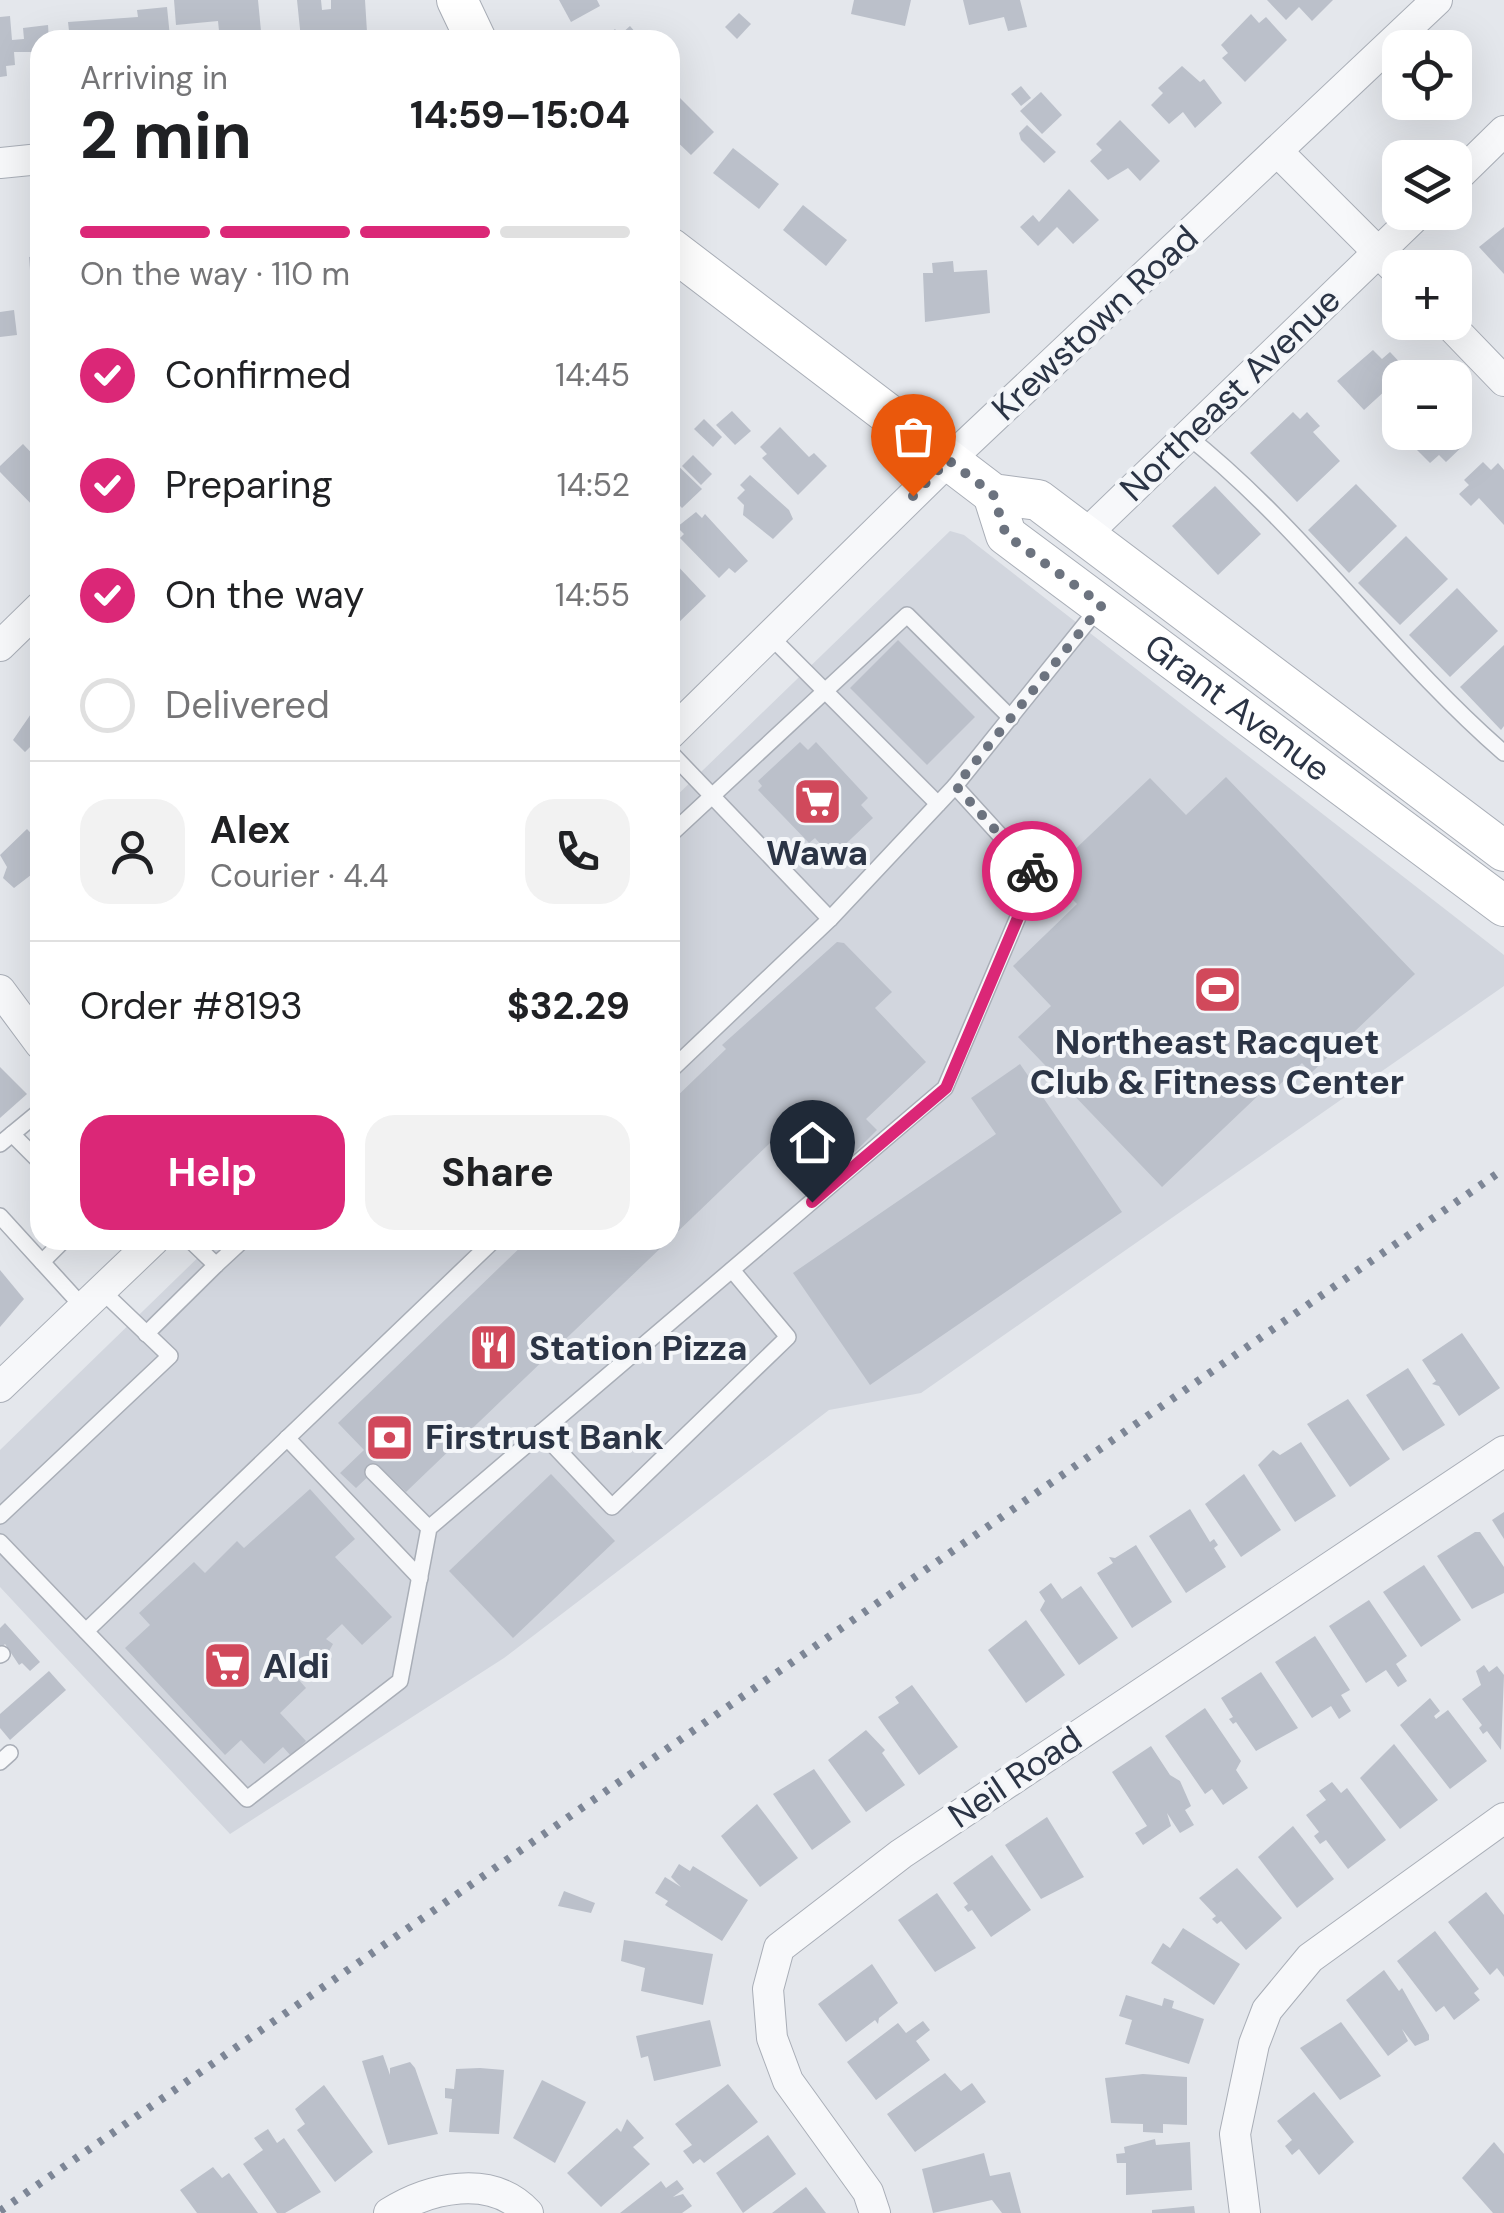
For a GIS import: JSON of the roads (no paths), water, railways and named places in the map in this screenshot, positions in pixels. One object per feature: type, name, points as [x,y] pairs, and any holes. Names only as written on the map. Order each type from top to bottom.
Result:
[{"type":"main road","points":[[457,0],[471,30]]},
{"type":"main road","name":"Grant Avenue","points":[[680,256],[993,494],[1038,500],[1504,851]]},
{"type":"main road","name":"Grant Avenue","points":[[993,494],[1006,535],[1504,906]]},
{"type":"street","name":"Krewstown Road","points":[[680,724],[948,460],[1438,0]]},
{"type":"street","points":[[1472,163],[1504,132]]},
{"type":"street","points":[[1277,151],[1382,256]]},
{"type":"street","points":[[0,164],[30,160]]},
{"type":"street","name":"Northeast Avenue","points":[[1085,535],[1184,434],[1382,269]]},
{"type":"street","points":[[1464,340],[1504,381]]},
{"type":"street","points":[[0,646],[30,617]]},
{"type":"street","points":[[0,990],[30,1030]]},
{"type":"street","points":[[0,1386],[143,1250]]},
{"type":"street","name":"Neil Road","points":[[876,2213],[868,2192],[788,2081],[772,2038],[768,1989],[779,1948],[901,1854],[1504,1450]]},
{"type":"street","points":[[1245,2213],[1235,2134],[1254,2044],[1267,2010],[1310,1958],[1504,1818]]},
{"type":"street","points":[[389,2213],[429,2191],[485,2188],[528,2213]]},
{"type":"lane","points":[[1184,434],[1231,471],[1410,660],[1504,752]]},
{"type":"lane","points":[[680,1060],[830,918],[956,786],[1102,605]]},
{"type":"lane","points":[[680,825],[907,615],[1011,718]]},
{"type":"lane","points":[[770,636],[938,804]]},
{"type":"lane","points":[[680,762],[830,918]]},
{"type":"lane","points":[[0,1542],[247,1798],[400,1681],[429,1528],[946,1088],[1036,875],[956,786]]},
{"type":"lane","points":[[30,1119],[6,1139],[30,1155]]},
{"type":"lane","points":[[0,1216],[30,1249]]},
{"type":"lane","points":[[0,1516],[170,1356],[31,1250]]},
{"type":"lane","points":[[42,1262],[54,1250]]},
{"type":"lane","points":[[200,1250],[216,1265]]},
{"type":"lane","points":[[146,1334],[232,1250]]},
{"type":"lane","points":[[86,1631],[484,1250]]},
{"type":"lane","points":[[541,1432],[612,1507],[788,1337],[732,1270]]},
{"type":"lane","points":[[287,1438],[420,1578]]},
{"type":"lane","points":[[373,1472],[429,1528]]},
{"type":"railway","points":[[0,2211],[1504,1169]]},
{"type":"place","name":"Wawa","points":[[817,801]]},
{"type":"place","name":"Northeast Racquet Club & Fitness Center","points":[[1217,990]]},
{"type":"place","name":"Station Pizza","points":[[494,1348]]},
{"type":"place","name":"Firstrust Bank","points":[[390,1437]]},
{"type":"place","name":"Aldi","points":[[228,1666]]}]
